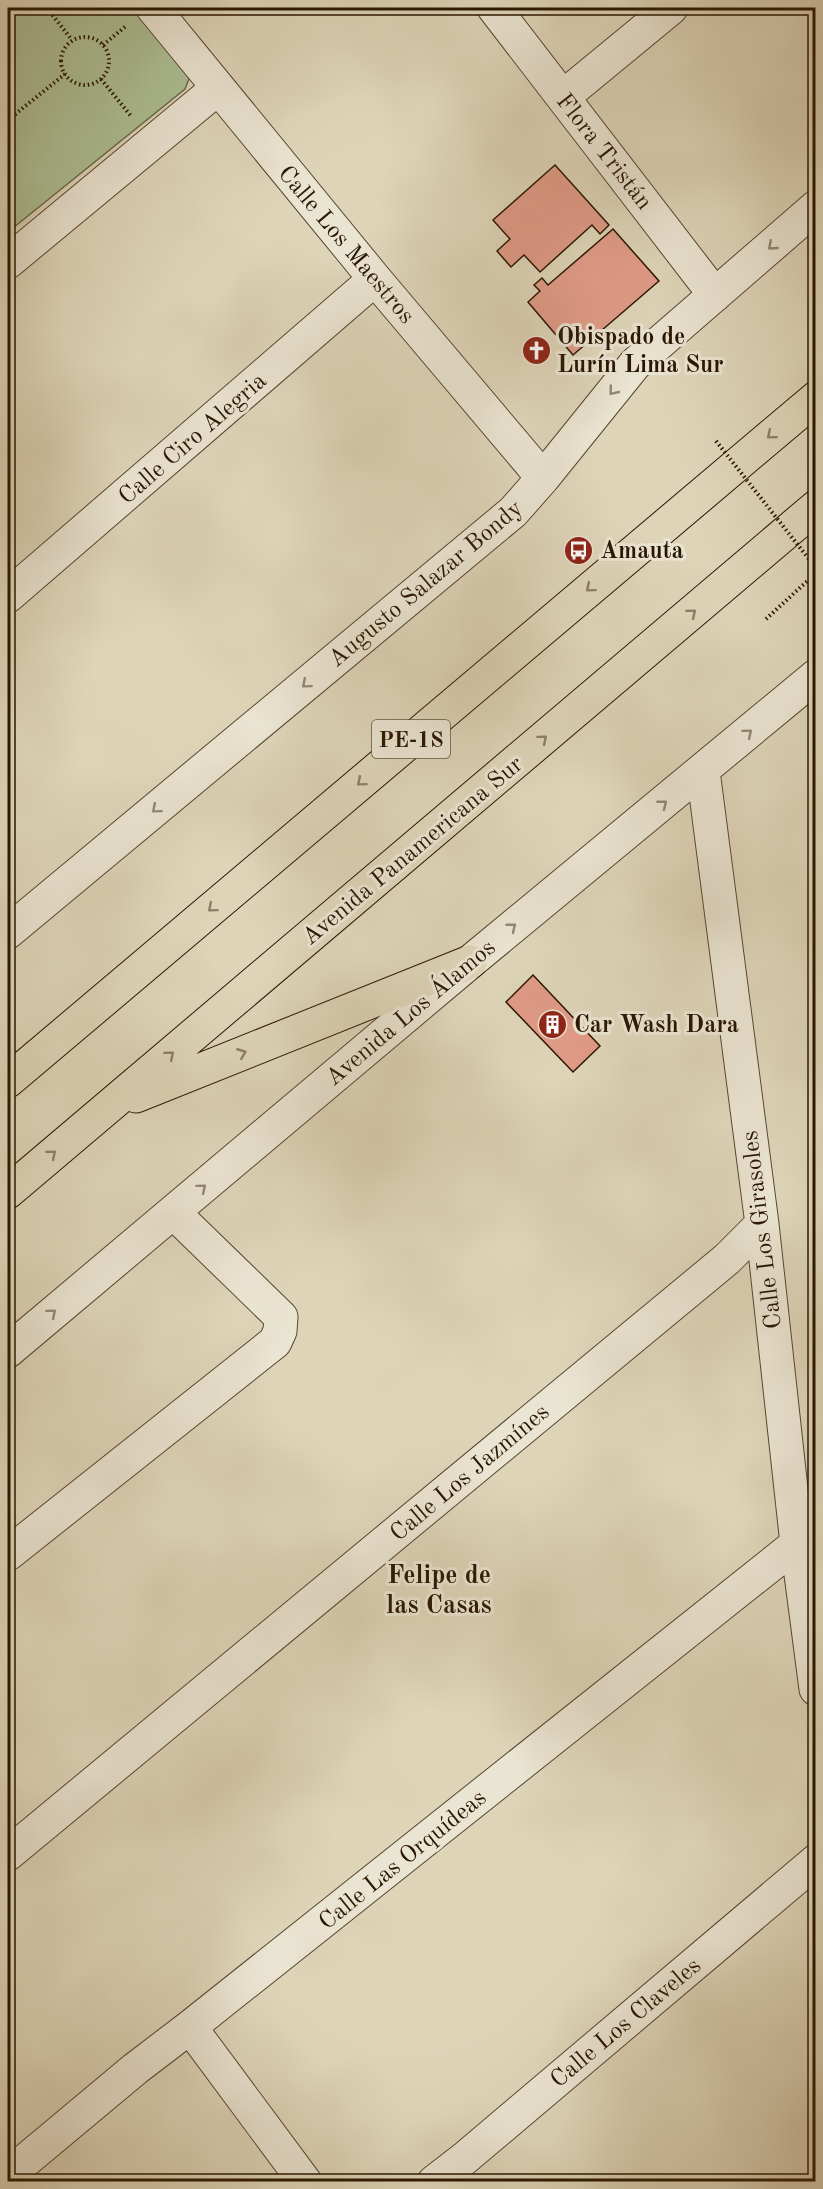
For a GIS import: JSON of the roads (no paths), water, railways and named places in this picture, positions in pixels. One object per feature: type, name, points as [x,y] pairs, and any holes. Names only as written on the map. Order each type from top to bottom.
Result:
[{"type":"highway","name":"PE-1S","points":[[8,1081],[816,398]]},
{"type":"highway","name":"Avenida Panamericana Sur","points":[[8,1192],[816,507]]},
{"type":"highway","points":[[109,1106],[470,962]]},
{"type":"street","name":"Flora Tristán","points":[[494,8],[716,295]]},
{"type":"street","points":[[563,97],[671,8]]},
{"type":"street","name":"Calle Los Maestros","points":[[140,16],[218,88],[543,478]]},
{"type":"street","points":[[8,262],[218,88]]},
{"type":"street","name":"Augusto Salazar Bondy","points":[[8,932],[513,512],[635,364],[816,207]]},
{"type":"street","name":"Calle Ciro Alegria","points":[[8,596],[375,279]]},
{"type":"street","name":"Avenida Los Álamos","points":[[8,1351],[470,962],[815,679]]},
{"type":"street","name":"Calle Los Girasoles","points":[[703,771],[762,1224],[797,1544],[816,1689]]},
{"type":"street","points":[[8,1554],[274,1342],[277,1336],[281,1317],[173,1212]]},
{"type":"street","name":"Calle Los Jazmínes","points":[[8,1854],[718,1266],[762,1224]]},
{"type":"street","name":"Calle Las Orquídeas","points":[[8,2175],[135,2069],[190,2028],[797,1544]]},
{"type":"street","name":"Calle Los Claveles","points":[[434,2181],[470,2170],[816,1861]]},
{"type":"street","points":[[190,2028],[305,2181]]},
{"type":"place","name":"Obispado de Lurín Lima Sur","points":[[536,350]]},
{"type":"place","name":"Amauta","points":[[579,550]]},
{"type":"place","name":"Car Wash Dara","points":[[553,1024]]},
{"type":"district","name":"Felipe de las Casas","points":[[439,1588]]}]
